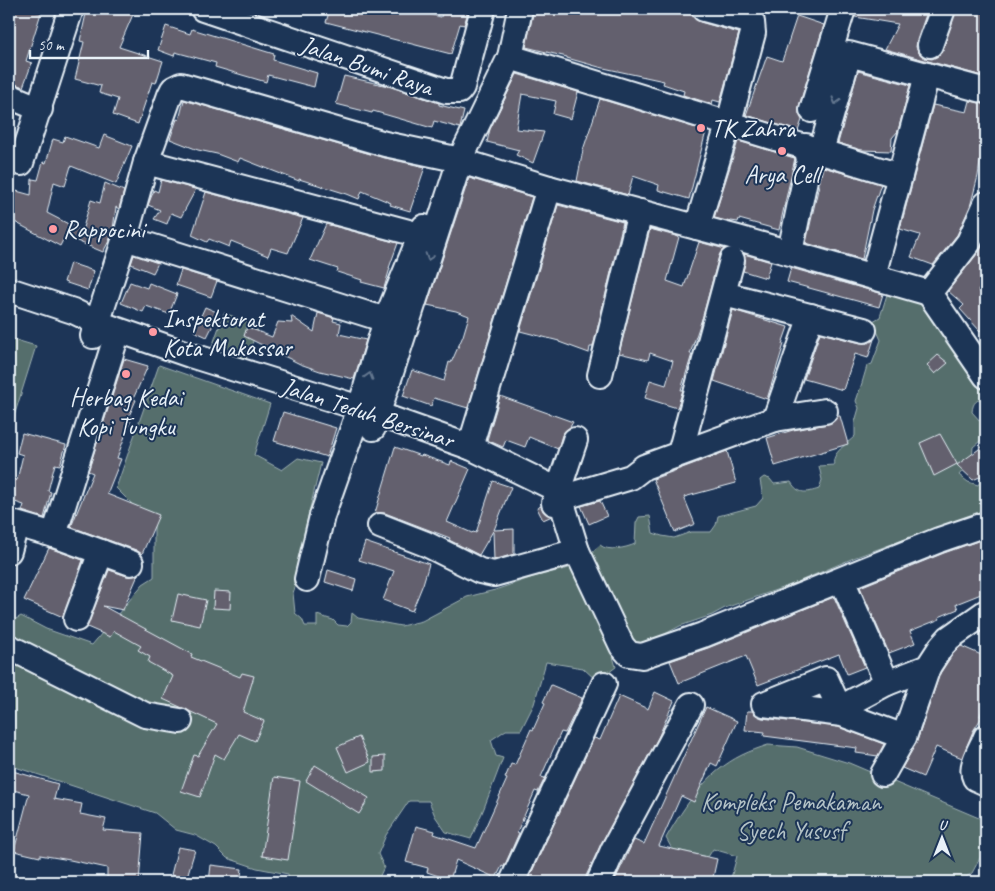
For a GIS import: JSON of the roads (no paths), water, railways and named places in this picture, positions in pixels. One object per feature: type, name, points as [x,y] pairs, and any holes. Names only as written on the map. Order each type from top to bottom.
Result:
[{"type":"street","points":[[22,163],[71,9]]},
{"type":"street","name":"Jalan Bumi Raya","points":[[203,9],[446,91],[459,91],[462,87],[483,9]]},
{"type":"street","points":[[366,419],[456,159],[510,57],[520,9]]},
{"type":"street","points":[[698,227],[753,33],[752,22],[704,9]]},
{"type":"street","points":[[812,110],[843,9]]},
{"type":"street","points":[[930,45],[942,9]]},
{"type":"street","points":[[790,252],[812,152],[849,54],[986,91]]},
{"type":"street","points":[[510,57],[729,122],[812,152],[900,176]]},
{"type":"street","points":[[873,276],[927,75]]},
{"type":"street","points":[[54,535],[125,238],[146,162],[170,95],[173,89],[181,84],[385,144],[456,159],[549,188],[790,252],[929,293],[983,363]]},
{"type":"street","points":[[9,96],[40,108]]},
{"type":"street","points":[[366,419],[386,320],[445,168],[456,159]]},
{"type":"street","points":[[146,162],[420,235]]},
{"type":"street","points":[[470,447],[549,188]]},
{"type":"street","points":[[929,293],[969,242],[986,205]]},
{"type":"street","points":[[600,375],[640,212]]},
{"type":"street","points":[[125,238],[386,320]]},
{"type":"street","points":[[680,453],[732,260]]},
{"type":"street","name":"Jalan Teduh Bersinar","points":[[9,290],[73,311],[102,334]]},
{"type":"street","points":[[724,294],[864,330]]},
{"type":"street","name":"Jalan Teduh Bersinar","points":[[9,303],[102,334],[190,355],[366,419],[468,459],[557,498]]},
{"type":"street","points":[[775,419],[811,316]]},
{"type":"street","points":[[557,498],[623,465],[644,467],[775,419],[825,411]]},
{"type":"street","name":"Jalan Teduh Bersinar","points":[[366,419],[470,447],[557,498]]},
{"type":"street","name":"Jalan Teduh Bersinar","points":[[307,579],[322,516],[366,419]]},
{"type":"street","points":[[575,440],[557,498],[577,551],[622,646],[629,654],[636,656],[642,656],[703,635],[938,540],[986,524]]},
{"type":"street","points":[[9,551],[12,523],[54,535],[131,563]]},
{"type":"street","points":[[380,526],[426,544],[480,571],[494,574],[577,551]]},
{"type":"street","points":[[76,619],[101,552]]},
{"type":"street","points":[[842,580],[888,683]]},
{"type":"street","points":[[883,774],[904,737],[928,667],[941,646],[949,638],[986,612]]},
{"type":"street","points":[[9,647],[145,715],[180,721]]},
{"type":"street","points":[[904,737],[841,711],[888,683],[928,667]]},
{"type":"street","points":[[512,882],[604,684]]},
{"type":"street","points":[[599,882],[613,850],[691,705]]},
{"type":"street","points":[[986,737],[973,767],[973,775],[975,778],[986,783]]},
{"type":"place","name":"TK Zahra","points":[[701,128]]},
{"type":"place","name":"Arya Cell","points":[[782,151]]},
{"type":"place","name":"Rappocini","points":[[53,229]]},
{"type":"place","name":"Inspektorat Kota Makassar","points":[[153,332]]},
{"type":"place","name":"Herbag Kedai Kopi Tungku","points":[[126,374]]},
{"type":"park label","name":"Kompleks Pemakaman Syech Yususf","points":[[791,816]]}]
